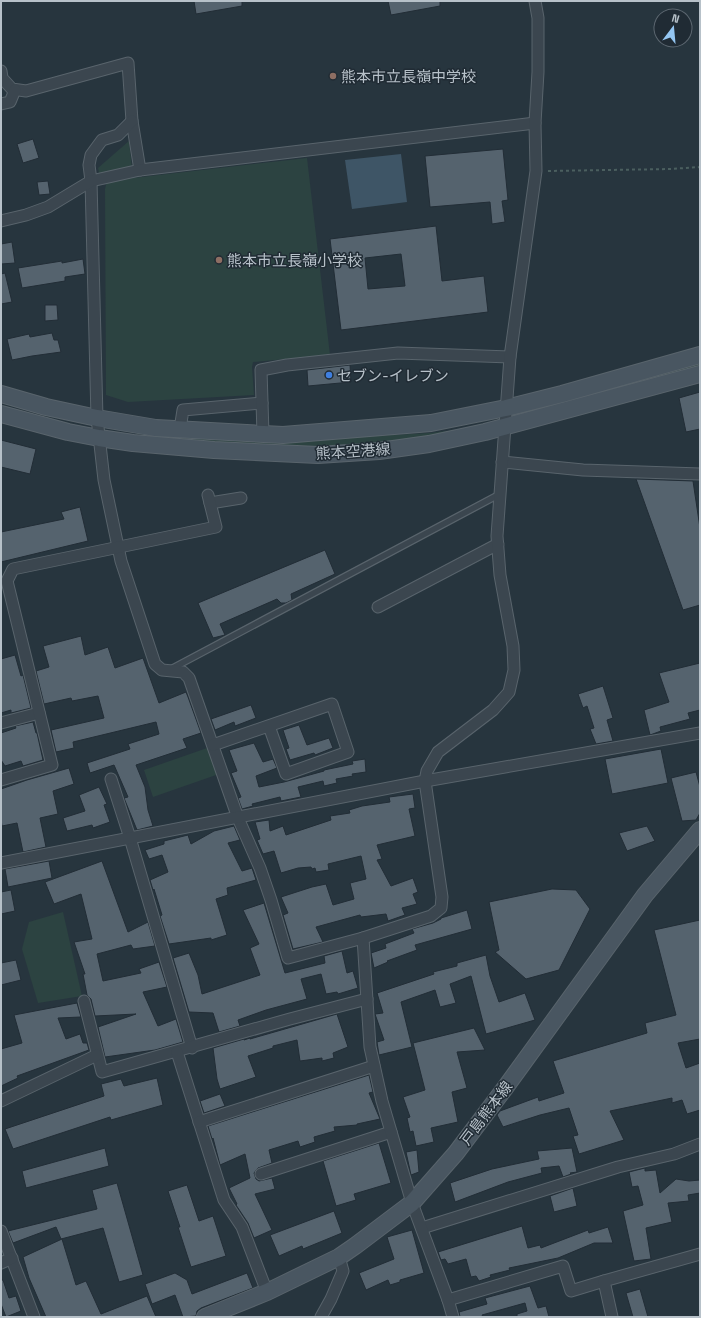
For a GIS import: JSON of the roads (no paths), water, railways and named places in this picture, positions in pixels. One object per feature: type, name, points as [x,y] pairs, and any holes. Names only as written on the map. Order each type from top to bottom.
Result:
[{"type":"main road","name":"熊本空港線","points":[[1,394],[46,407],[97,418],[156,428],[283,435],[431,423],[506,408],[562,394],[700,355]]},
{"type":"main road","name":"熊本空港線","points":[[1,414],[68,432],[99,438],[214,450],[318,455],[379,451],[429,444],[505,427],[700,374]]},
{"type":"main road","name":"戸島熊本線","points":[[205,1317],[267,1292],[339,1257],[412,1203],[456,1153],[645,895],[700,830]]},
{"type":"street","points":[[132,121],[118,135],[102,140],[91,155],[88,165],[91,181],[97,418],[104,480],[117,546],[155,664],[162,670],[184,672],[188,678],[238,818],[260,868],[288,958],[363,938],[431,916],[441,908],[442,897],[425,781],[427,771],[438,752],[493,710],[509,692],[514,670],[513,646],[500,575],[497,536],[510,357],[536,172],[535,123],[538,72],[538,18],[535,1]]},
{"type":"street","points":[[1,71],[2,78],[12,89],[26,91],[128,63],[132,121],[140,170]]},
{"type":"street","points":[[1,104],[10,102],[15,90]]},
{"type":"street","points":[[1,221],[26,215],[48,207],[91,181],[140,170],[535,123]]},
{"type":"street","points":[[262,434],[261,370],[273,367],[398,353],[510,357]]},
{"type":"street","points":[[180,429],[183,410],[262,403]]},
{"type":"street","points":[[502,462],[583,470],[700,474]]},
{"type":"street","points":[[1,780],[52,765],[4,581],[13,569],[216,526],[209,499],[241,498]]},
{"type":"street","points":[[378,607],[498,544]]},
{"type":"street","points":[[213,745],[332,704],[348,752],[286,774],[269,726]]},
{"type":"street","points":[[1,723],[39,713]]},
{"type":"street","points":[[1,863],[425,781],[700,733]]},
{"type":"street","points":[[111,779],[192,1048]]},
{"type":"street","points":[[363,938],[370,1047],[382,1101],[412,1203],[453,1317]]},
{"type":"street","points":[[84,1001],[102,1072],[192,1048],[290,1019],[368,999]]},
{"type":"street","points":[[177,1052],[224,1200],[242,1227],[267,1292]]},
{"type":"street","points":[[1,1101],[98,1055]]},
{"type":"street","points":[[199,1122],[374,1066]]},
{"type":"street","points":[[261,1174],[391,1132]]},
{"type":"street","points":[[422,1228],[618,1167],[674,1154],[700,1144]]},
{"type":"street","points":[[1,1231],[34,1317]]},
{"type":"street","points":[[448,1300],[563,1266],[571,1290],[700,1254]]},
{"type":"street","points":[[321,1317],[344,1271],[339,1257]]},
{"type":"street","points":[[1,1262],[12,1258]]},
{"type":"street","points":[[604,1281],[612,1317]]},
{"type":"lane","points":[[169,670],[500,494]]},
{"type":"water","points":[[401,154],[407,202],[352,209],[345,160]]},
{"type":"place","name":"熊本市立長嶺中学校","points":[[333,76]]},
{"type":"place","name":"熊本市立長嶺小学校","points":[[219,260]]},
{"type":"place","name":"セブン-イレブン","points":[[329,375]]}]
